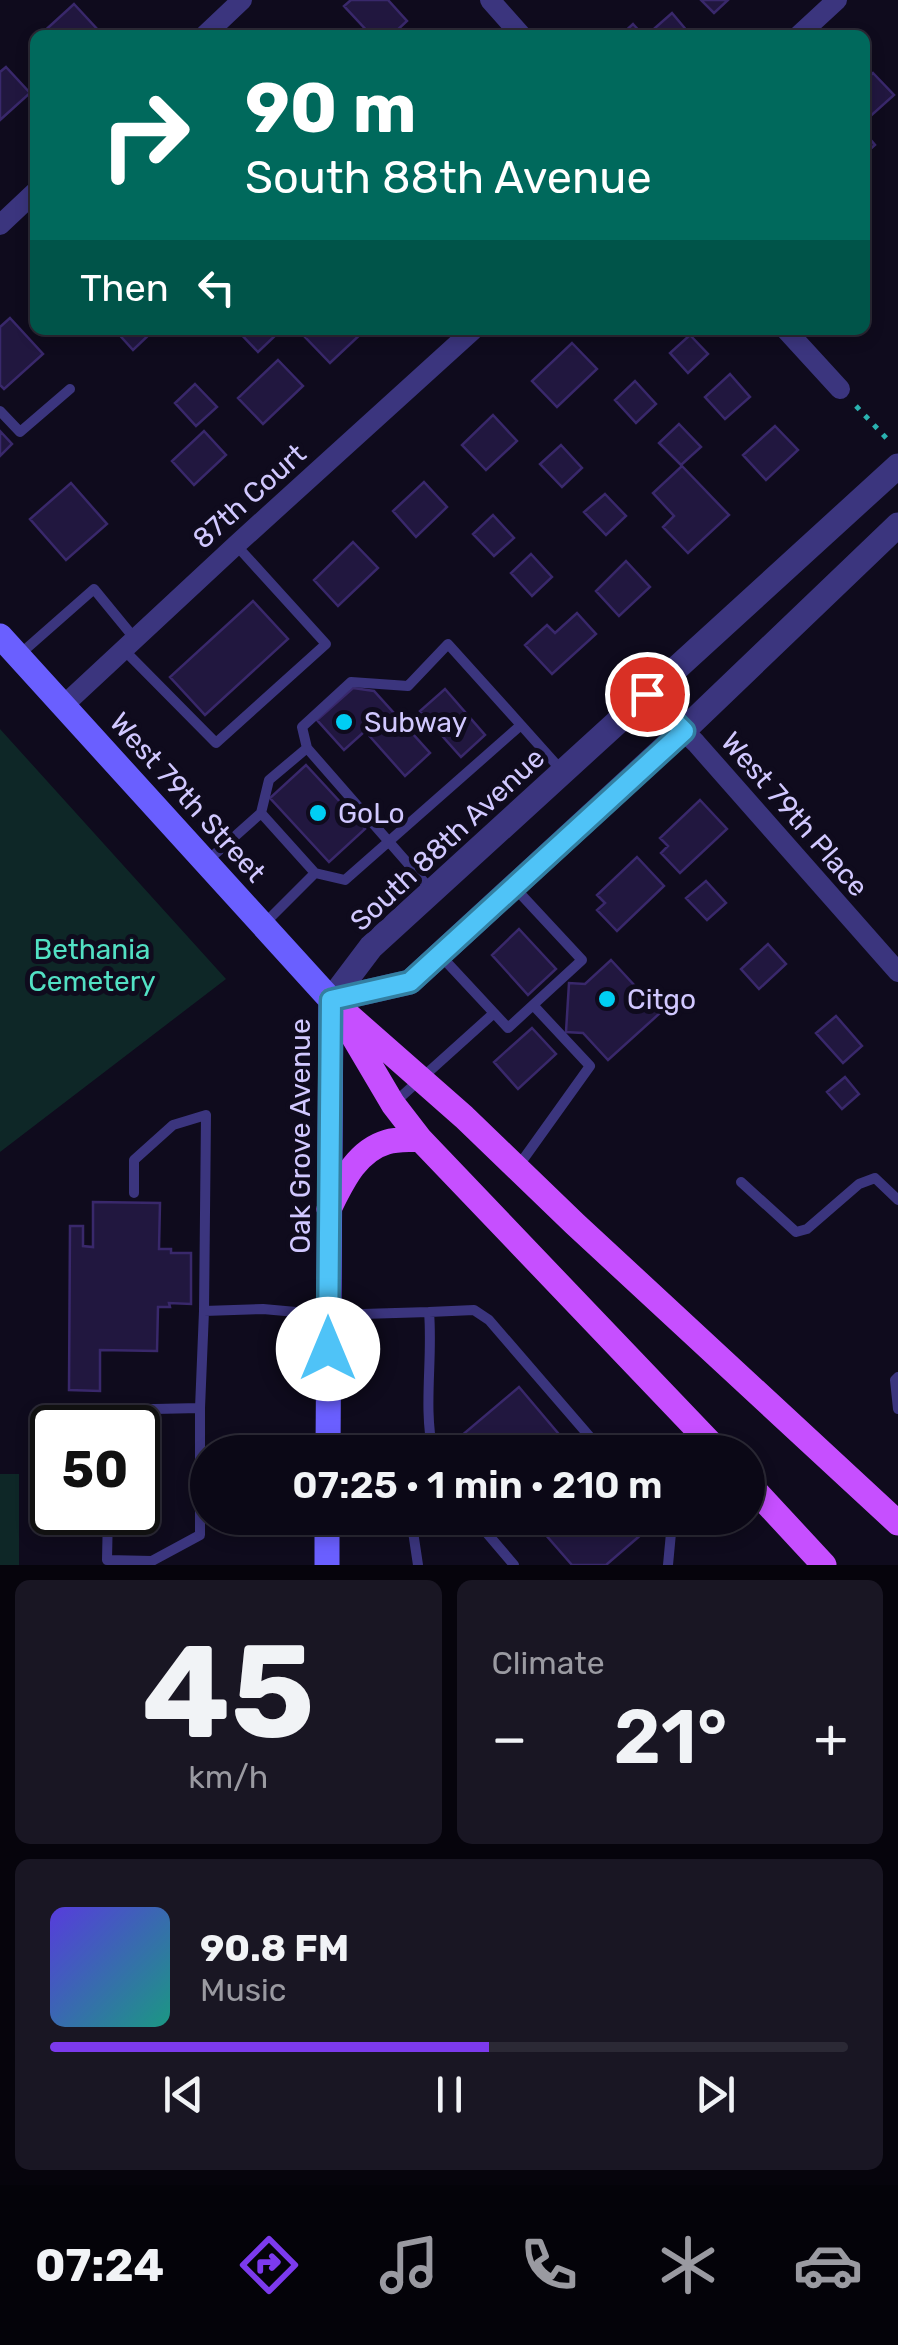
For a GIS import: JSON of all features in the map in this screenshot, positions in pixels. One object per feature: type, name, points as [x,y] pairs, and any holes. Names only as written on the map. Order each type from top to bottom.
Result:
[{"type":"main road","name":"West 79th Street","points":[[0,636],[331,1000]]},
{"type":"main road","points":[[331,1000],[422,1079],[898,1523]]},
{"type":"main road","points":[[331,1000],[393,1104],[420,1138],[703,1435]]},
{"type":"main road","name":"Oak Grove Avenue","points":[[328,1435],[331,1000]]},
{"type":"main road","points":[[330,1208],[349,1169],[371,1150],[386,1142],[420,1138]]},
{"type":"main road","points":[[765,1501],[824,1565]]},
{"type":"main road","points":[[327,1535],[327,1565]]},
{"type":"street","points":[[210,30],[242,0]]},
{"type":"street","points":[[490,0],[517,30]]},
{"type":"street","points":[[804,30],[837,0]]},
{"type":"street","points":[[0,224],[30,197]]},
{"type":"street","name":"87th Court","points":[[64,705],[468,335]]},
{"type":"street","points":[[790,335],[840,390]]},
{"type":"street","name":"South 88th Avenue","points":[[331,1000],[371,947],[898,466]]},
{"type":"street","points":[[331,1000],[410,982],[684,731],[898,525]]},
{"type":"street","name":"West 79th Place","points":[[647,694],[898,972]]},
{"type":"lane","points":[[0,411],[20,432],[70,389]]},
{"type":"lane","points":[[18,656],[94,589],[129,644],[216,743],[326,644],[236,545]]},
{"type":"lane","points":[[432,890],[306,748],[302,728],[351,682],[408,686],[448,644],[563,773]]},
{"type":"lane","points":[[260,813],[315,873],[345,880],[521,725]]},
{"type":"lane","points":[[206,862],[260,813],[269,780],[306,748]]},
{"type":"lane","points":[[263,924],[315,873]]},
{"type":"lane","points":[[439,954],[508,1028],[582,960],[514,887]]},
{"type":"lane","points":[[517,1168],[590,1066],[533,1005]]},
{"type":"lane","points":[[393,1104],[494,1013]]},
{"type":"lane","points":[[108,1535],[107,1560],[152,1561],[200,1535],[206,1115],[173,1125],[134,1160],[134,1194]]},
{"type":"lane","points":[[741,1182],[796,1232],[807,1229],[859,1184],[875,1178],[898,1200]]},
{"type":"lane","points":[[204,1311],[263,1309],[329,1315],[474,1310],[490,1320],[588,1435]]},
{"type":"lane","points":[[429,1312],[429,1435]]},
{"type":"lane","points":[[898,1377],[898,1409]]},
{"type":"lane","points":[[160,1409],[200,1408]]},
{"type":"lane","points":[[413,1535],[418,1565]]},
{"type":"lane","points":[[488,1535],[514,1565]]},
{"type":"lane","points":[[668,1565],[671,1535]]},
{"type":"path","points":[[840,390],[898,450]]},
{"type":"green space","name":"Bethania Cemetery","points":[[0,729],[226,979],[0,1152]]},
{"type":"green space","points":[[0,1474],[19,1474],[19,1565],[0,1565]]},
{"type":"building","points":[[351,0],[388,0],[407,21],[397,30],[366,30],[344,6]]},
{"type":"building","points":[[701,0],[728,0],[714,13]]},
{"type":"building","points":[[74,4],[98,30],[45,30]]},
{"type":"building","points":[[672,13],[686,30],[653,30]]},
{"type":"building","points":[[6,67],[30,93],[0,120],[0,72]]},
{"type":"building","points":[[873,73],[894,95],[870,117]]},
{"type":"building","points":[[10,318],[43,354],[4,389],[0,385],[0,327]]},
{"type":"building","points":[[120,335],[149,335],[133,350]]},
{"type":"building","points":[[242,335],[276,335],[258,352]]},
{"type":"building","points":[[307,335],[360,335],[330,363]]},
{"type":"building","points":[[690,335],[708,354],[688,373],[670,353]]},
{"type":"building","points":[[572,343],[597,369],[557,407],[532,381]]},
{"type":"building","points":[[278,360],[303,386],[263,424],[238,398]]},
{"type":"building","points":[[730,374],[750,397],[725,419],[705,397]]},
{"type":"building","points":[[635,381],[656,404],[636,423],[615,400]]},
{"type":"building","points":[[195,384],[217,407],[196,426],[175,403]]},
{"type":"building","points":[[493,415],[517,441],[486,470],[462,445]]},
{"type":"building","points":[[679,424],[701,447],[681,465],[659,443]]},
{"type":"building","points":[[775,426],[798,450],[766,480],[743,455]]},
{"type":"building","points":[[0,431],[12,444],[0,456]]},
{"type":"building","points":[[204,431],[226,455],[194,485],[172,461]]},
{"type":"building","points":[[561,445],[582,468],[562,487],[540,464]]},
{"type":"building","points":[[682,466],[729,515],[688,553],[663,527],[674,516],[653,493]]},
{"type":"building","points":[[424,482],[447,507],[416,537],[393,511]]},
{"type":"building","points":[[71,483],[107,524],[66,560],[30,519]]},
{"type":"building","points":[[605,494],[626,516],[606,535],[584,512]]},
{"type":"building","points":[[493,515],[514,538],[494,556],[473,534]]},
{"type":"building","points":[[353,542],[378,568],[338,606],[314,580]]},
{"type":"building","points":[[531,554],[552,577],[532,596],[511,573]]},
{"type":"building","points":[[626,561],[650,587],[619,616],[596,591]]},
{"type":"building","points":[[253,601],[288,639],[205,715],[170,677]]},
{"type":"building","points":[[577,613],[596,634],[552,674],[525,645],[547,625],[555,633]]},
{"type":"building","points":[[353,688],[374,691],[430,753],[405,776],[365,731],[344,750],[317,720]]},
{"type":"building","points":[[445,689],[485,735],[461,757],[420,711]]},
{"type":"building","name":"GoLo","points":[[306,765],[365,829],[329,862],[270,798]]},
{"type":"building","points":[[700,800],[727,829],[680,873],[661,853],[668,846],[660,838]]},
{"type":"building","points":[[637,857],[664,886],[617,931],[597,910],[605,903],[597,895]]},
{"type":"building","points":[[706,881],[726,903],[707,920],[686,898]]},
{"type":"building","name":"Citgo","points":[[519,929],[556,969],[528,995],[492,955]]},
{"type":"building","points":[[768,944],[786,964],[759,989],[741,969]]},
{"type":"building","name":"Citgo","points":[[611,960],[660,1013],[608,1060],[583,1033],[566,1032],[569,983],[585,984]]},
{"type":"building","points":[[836,1016],[862,1046],[843,1063],[816,1033]]},
{"type":"building","name":"Citgo","points":[[532,1028],[556,1054],[518,1089],[494,1062]]},
{"type":"building","points":[[845,1077],[859,1094],[842,1109],[827,1092]]},
{"type":"building","points":[[93,1202],[160,1203],[159,1249],[191,1253],[191,1304],[158,1307],[157,1351],[100,1350],[100,1391],[69,1390],[70,1226],[83,1226],[83,1246],[93,1247]]},
{"type":"building","points":[[519,1387],[560,1435],[462,1435]]},
{"type":"building","points":[[546,1535],[641,1535],[606,1565],[572,1565]]},
{"type":"place","name":"Subway","points":[[344,722]]},
{"type":"place","name":"GoLo","points":[[318,813]]},
{"type":"place","name":"Citgo","points":[[607,999]]},
{"type":"route","points":[[328,1349],[331,1000],[410,982],[684,731],[647,694]]}]
